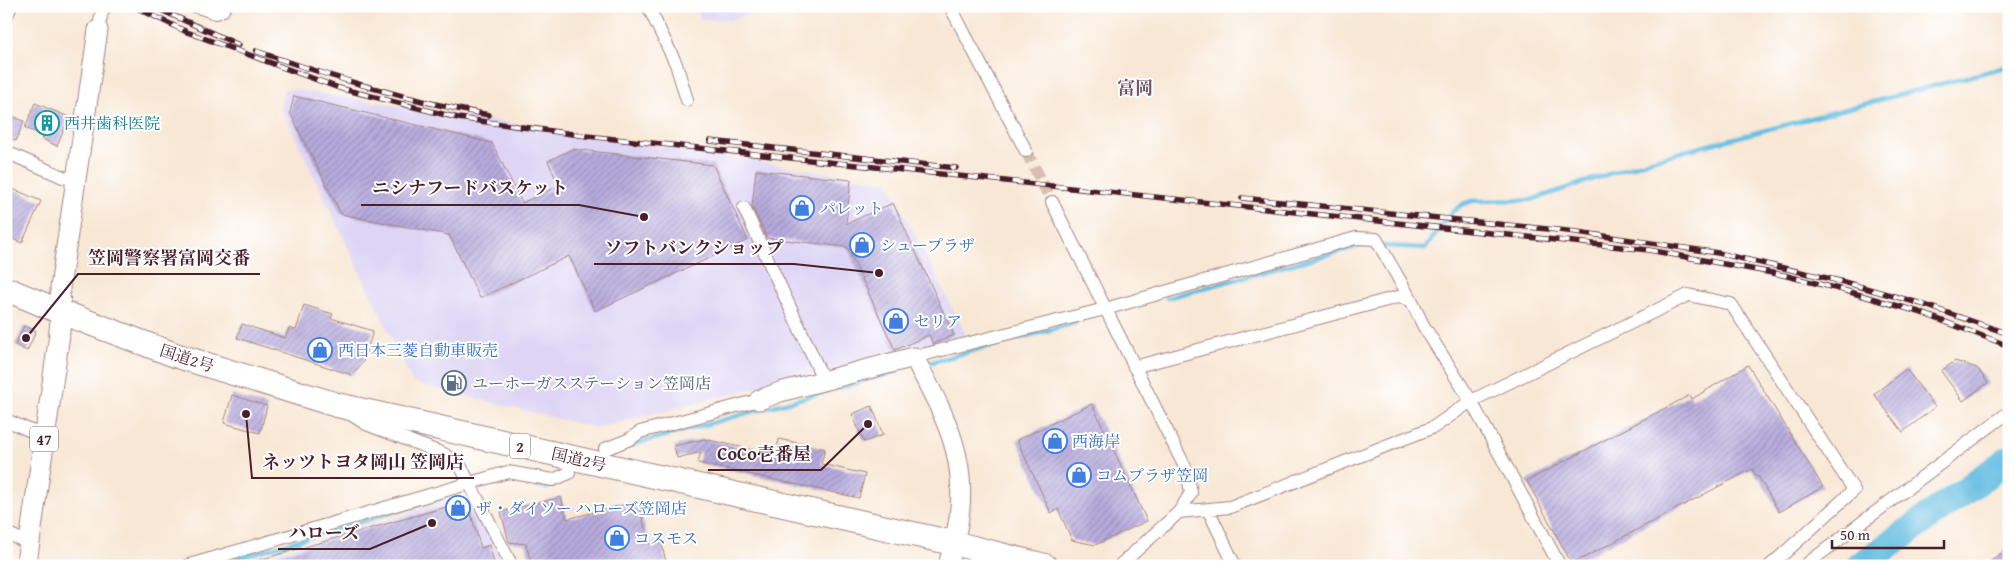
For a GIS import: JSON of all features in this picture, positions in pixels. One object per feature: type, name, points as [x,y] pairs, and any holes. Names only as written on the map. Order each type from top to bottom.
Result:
[{"type":"highway","name":"国道2号","points":[[6,289],[60,312],[176,355],[337,405],[953,542],[1045,566]]},
{"type":"main road","name":"47","points":[[26,566],[59,338],[60,312]]},
{"type":"street","points":[[6,17],[11,6]]},
{"type":"street","points":[[195,6],[216,13],[223,10],[226,6]]},
{"type":"street","points":[[648,6],[676,64],[687,100]]},
{"type":"street","points":[[950,6],[1026,151]]},
{"type":"street","points":[[60,312],[60,288],[100,13]]},
{"type":"street","points":[[6,152],[63,177],[77,180]]},
{"type":"street","points":[[1052,202],[1187,471],[1191,493],[1179,512],[1119,566]]},
{"type":"street","points":[[744,208],[824,381]]},
{"type":"street","points":[[605,449],[630,439],[640,432],[824,381],[914,357],[1107,313],[1356,238],[1376,239],[1411,300],[1423,326],[1471,401],[1560,566]]},
{"type":"street","points":[[1179,512],[1230,507],[1434,428],[1471,401],[1688,295],[1731,304],[1854,490],[1770,566]]},
{"type":"street","points":[[1134,367],[1398,297],[1411,300]]},
{"type":"street","points":[[914,357],[943,414],[953,439],[960,465],[959,518],[948,566]]},
{"type":"street","points":[[337,405],[366,424],[444,454],[461,467],[512,566]]},
{"type":"street","points":[[1804,566],[2009,412]]},
{"type":"street","points":[[6,420],[31,432],[45,434]]},
{"type":"street","points":[[186,566],[471,487],[508,472],[553,480],[569,473]]},
{"type":"street","points":[[1208,509],[1235,566]]},
{"type":"street","points":[[6,532],[29,543]]},
{"type":"shaded area","points":[[696,6],[771,6],[730,20],[701,20]]},
{"type":"shaded area","points":[[284,88],[888,182],[966,335],[596,428],[413,383],[281,107]]},
{"type":"shaded area","points":[[469,496],[504,566],[229,566]]},
{"type":"building","points":[[294,96],[492,143],[522,203],[559,186],[548,161],[572,149],[713,165],[748,240],[595,311],[569,256],[480,298],[449,235],[341,214],[290,113]]},
{"type":"building","name":"西井歯科医院","points":[[35,103],[69,117],[57,146],[42,139],[44,136],[25,128]]},
{"type":"building","points":[[6,114],[24,121],[16,141],[6,137]]},
{"type":"building","points":[[756,170],[851,180],[846,224],[893,203],[954,335],[933,344],[929,335],[895,350],[847,247],[767,238],[752,206]]},
{"type":"building","points":[[6,186],[41,201],[22,243],[6,236]]},
{"type":"building","name":"西日本三菱自動車販売","points":[[304,305],[333,314],[331,318],[373,331],[363,362],[352,375],[237,338],[242,324],[285,338],[289,328],[296,330]]},
{"type":"building","points":[[24,326],[36,331],[27,351],[15,345]]},
{"type":"building","points":[[1955,361],[1977,368],[1988,383],[1963,401],[1941,371]]},
{"type":"building","points":[[1748,365],[1823,487],[1779,512],[1752,469],[1572,564],[1527,481],[1690,395],[1692,399]]},
{"type":"building","points":[[1906,369],[1935,407],[1903,432],[1874,394]]},
{"type":"building","points":[[232,395],[267,406],[260,433],[224,423]]},
{"type":"building","name":"コムプラザ笠岡","points":[[1092,404],[1147,521],[1095,545],[1072,540],[1058,509],[1051,513],[1017,440]]},
{"type":"building","points":[[872,406],[883,435],[864,442],[852,414]]},
{"type":"building","points":[[704,439],[776,455],[779,439],[825,449],[821,464],[865,474],[859,498],[698,463],[701,452],[677,458],[674,446]]},
{"type":"building","points":[[561,497],[567,519],[638,501],[649,544],[661,541],[667,566],[532,566],[526,544],[509,542],[501,512]]},
{"type":"building","points":[[467,501],[481,548],[489,545],[495,566],[252,566],[252,562]]},
{"type":"building","points":[[2009,548],[2009,566],[1984,566]]},
{"type":"waterway","points":[[1167,298],[1363,245],[1425,248],[1452,212],[1463,204],[1472,201],[1531,200],[1651,160],[2009,66]]},
{"type":"waterway","points":[[932,362],[1075,323]]},
{"type":"waterway","points":[[628,446],[897,372]]},
{"type":"waterway","points":[[1860,566],[2009,459]]},
{"type":"waterway","points":[[517,480],[547,488],[555,484]]},
{"type":"waterway","points":[[211,566],[445,497]]},
{"type":"tunnel","points":[[1026,151],[1052,202]]},
{"type":"railway","points":[[133,6],[187,32],[339,88],[458,118],[587,136],[1649,250],[1783,275],[1843,290],[1919,312],[2009,346]]},
{"type":"railway","points":[[152,6],[239,45]]},
{"type":"railway","points":[[256,51],[371,88],[489,115]]},
{"type":"railway","points":[[710,141],[956,168]]},
{"type":"railway","points":[[1242,198],[1577,232],[1718,253],[1844,282],[1922,304],[2009,334]]},
{"type":"place","name":"西井歯科医院","points":[[47,123]]},
{"type":"place","name":"パレット","points":[[802,208]]},
{"type":"place","name":"ニシナフードバスケット","points":[[644,217]]},
{"type":"place","name":"シュープラザ","points":[[862,245]]},
{"type":"place","name":"ソフトバンクショップ","points":[[879,273]]},
{"type":"place","name":"セリア","points":[[896,321]]},
{"type":"place","name":"笠岡警察署富岡交番","points":[[26,338]]},
{"type":"place","name":"西日本三菱自動車販売","points":[[320,350]]},
{"type":"place","name":"ユーホーガスステーション笠岡店","points":[[454,383]]},
{"type":"place","name":"ネッツトヨタ岡山 笠岡店","points":[[246,414]]},
{"type":"place","name":"CoCo壱番屋","points":[[868,424]]},
{"type":"place","name":"西海岸","points":[[1055,441]]},
{"type":"place","name":"コムプラザ笠岡","points":[[1079,475]]},
{"type":"place","name":"ザ・ダイソー ハローズ笠岡店","points":[[458,508]]},
{"type":"place","name":"ハローズ","points":[[432,523]]},
{"type":"place","name":"コスモス","points":[[617,538]]},
{"type":"district","name":"富岡","points":[[1135,87]]}]
